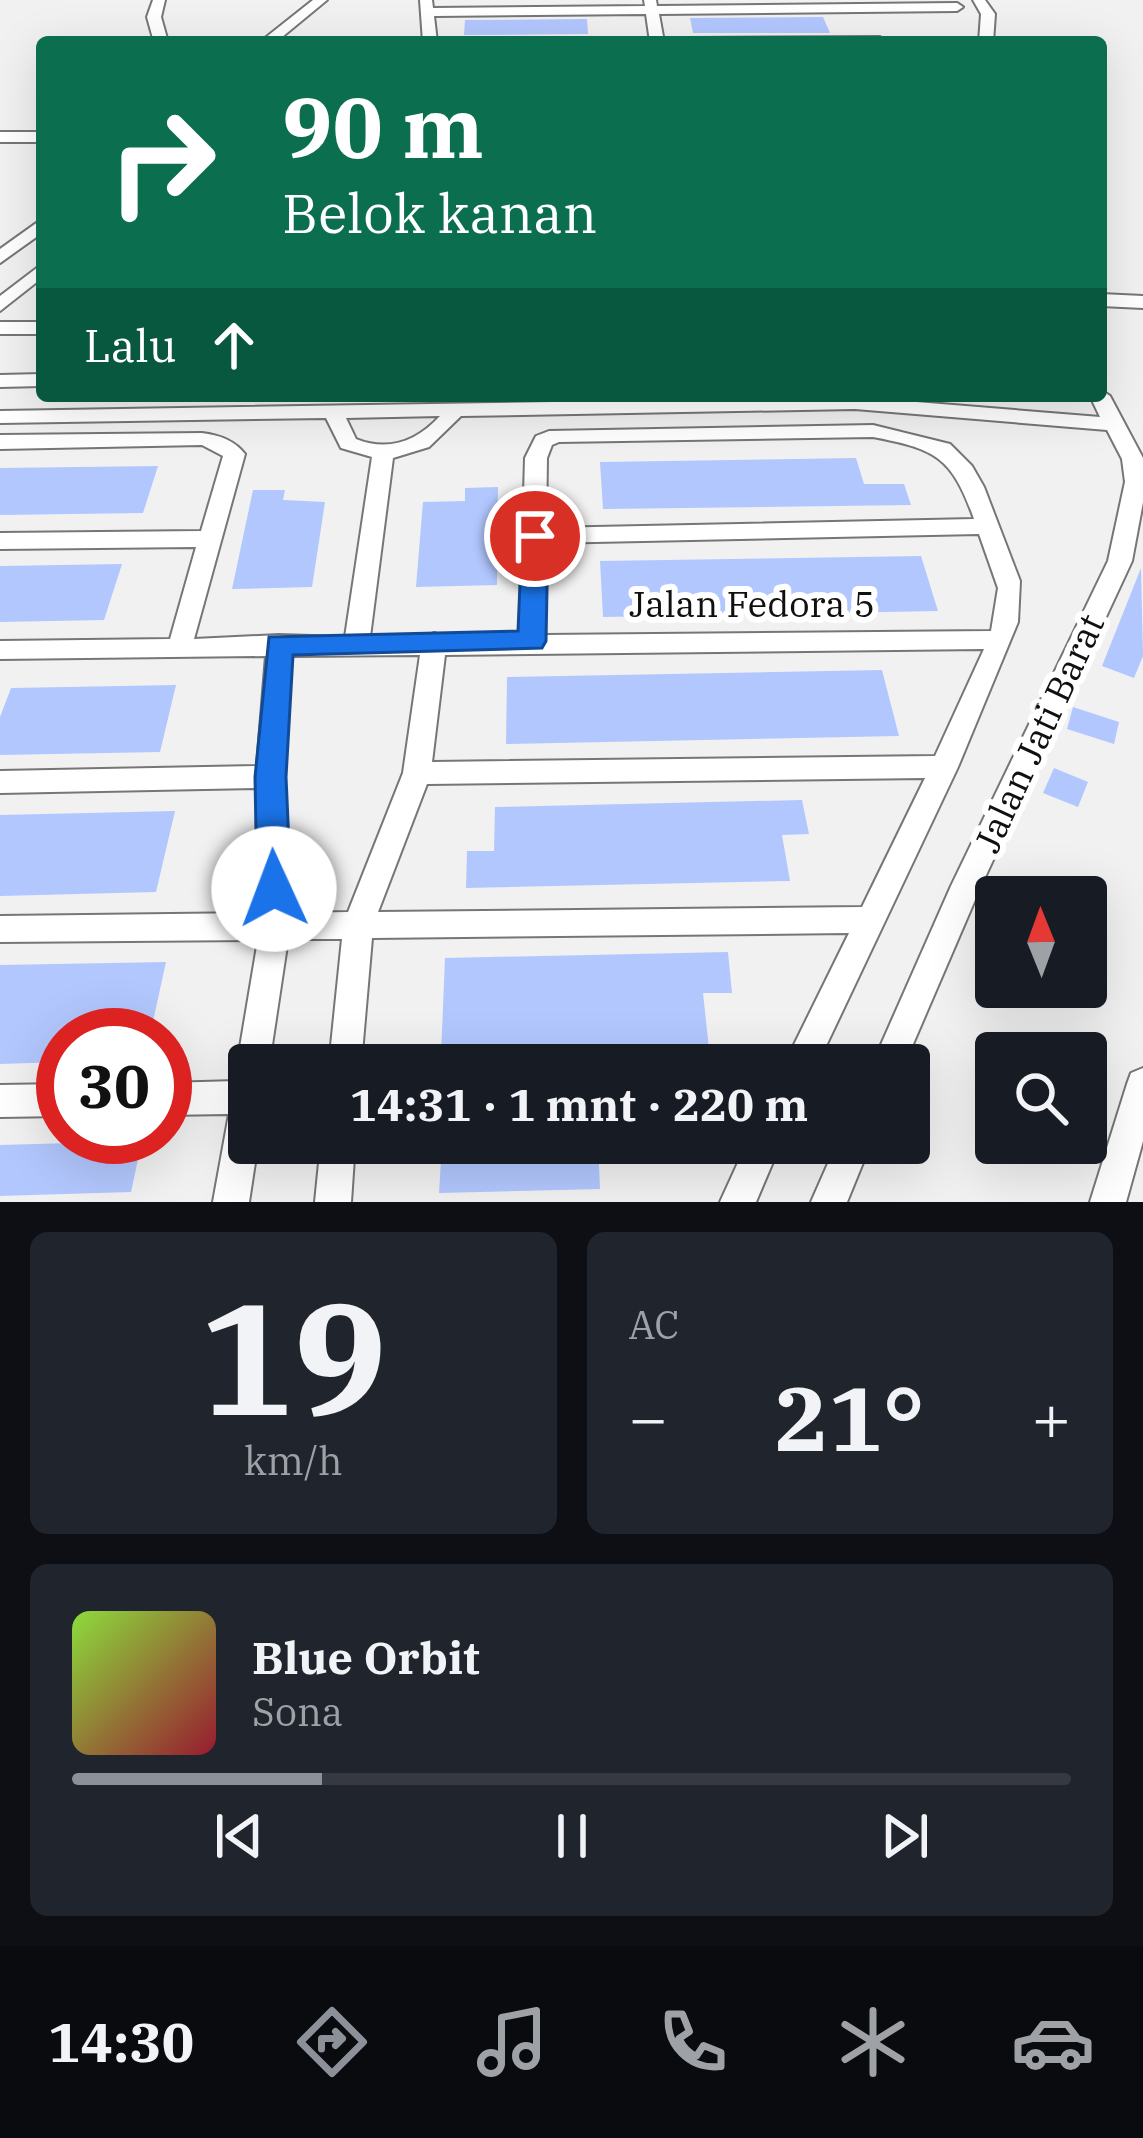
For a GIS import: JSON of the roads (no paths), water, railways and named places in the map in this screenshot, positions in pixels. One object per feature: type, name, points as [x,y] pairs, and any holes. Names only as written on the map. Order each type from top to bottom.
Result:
[{"type":"street","points":[[159,0],[154,17],[159,36]]},
{"type":"street","points":[[275,36],[321,0]]},
{"type":"street","points":[[862,4],[878,36]]},
{"type":"street","points":[[650,5],[656,36]]},
{"type":"street","points":[[429,36],[426,6],[957,7]]},
{"type":"street","points":[[0,137],[36,137]]},
{"type":"street","points":[[0,258],[36,229]]},
{"type":"street","points":[[0,305],[36,278]]},
{"type":"street","points":[[1107,300],[1143,302]]},
{"type":"street","points":[[0,328],[36,328]]},
{"type":"street","points":[[0,381],[36,380]]},
{"type":"street","name":"Jalan Jati Barat","points":[[897,1044],[966,886],[1131,562],[1136,482],[1132,459],[1103,402]]},
{"type":"street","points":[[0,417],[248,405],[333,412],[855,403],[1115,424]]},
{"type":"street","points":[[333,412],[348,443],[383,452],[426,443],[454,410]]},
{"type":"street","points":[[532,641],[536,458],[543,441],[556,436],[873,431],[918,439],[953,455],[973,476],[1010,598],[998,640],[944,767],[810,1044]]},
{"type":"street","points":[[0,442],[214,441],[234,454],[180,646]]},
{"type":"street","points":[[357,643],[383,452]]},
{"type":"street","points":[[535,536],[988,526]]},
{"type":"street","points":[[0,541],[210,538]]},
{"type":"street","name":"Jalan Fedora 5","points":[[0,650],[532,641],[998,640]]},
{"type":"street","points":[[347,1044],[358,925],[417,773],[434,642]]},
{"type":"street","points":[[256,1044],[275,927],[270,777],[279,644]]},
{"type":"street","points":[[417,773],[944,767]]},
{"type":"street","points":[[0,782],[270,777]]},
{"type":"street","points":[[0,929],[869,920]]},
{"type":"street","points":[[1108,1202],[1143,1084]]},
{"type":"street","points":[[192,1097],[228,1095]]},
{"type":"street","points":[[0,1102],[36,1101]]},
{"type":"street","points":[[232,1202],[238,1164]]},
{"type":"street","points":[[333,1202],[336,1164]]},
{"type":"street","points":[[738,1202],[755,1164]]},
{"type":"street","points":[[829,1202],[845,1164]]}]
